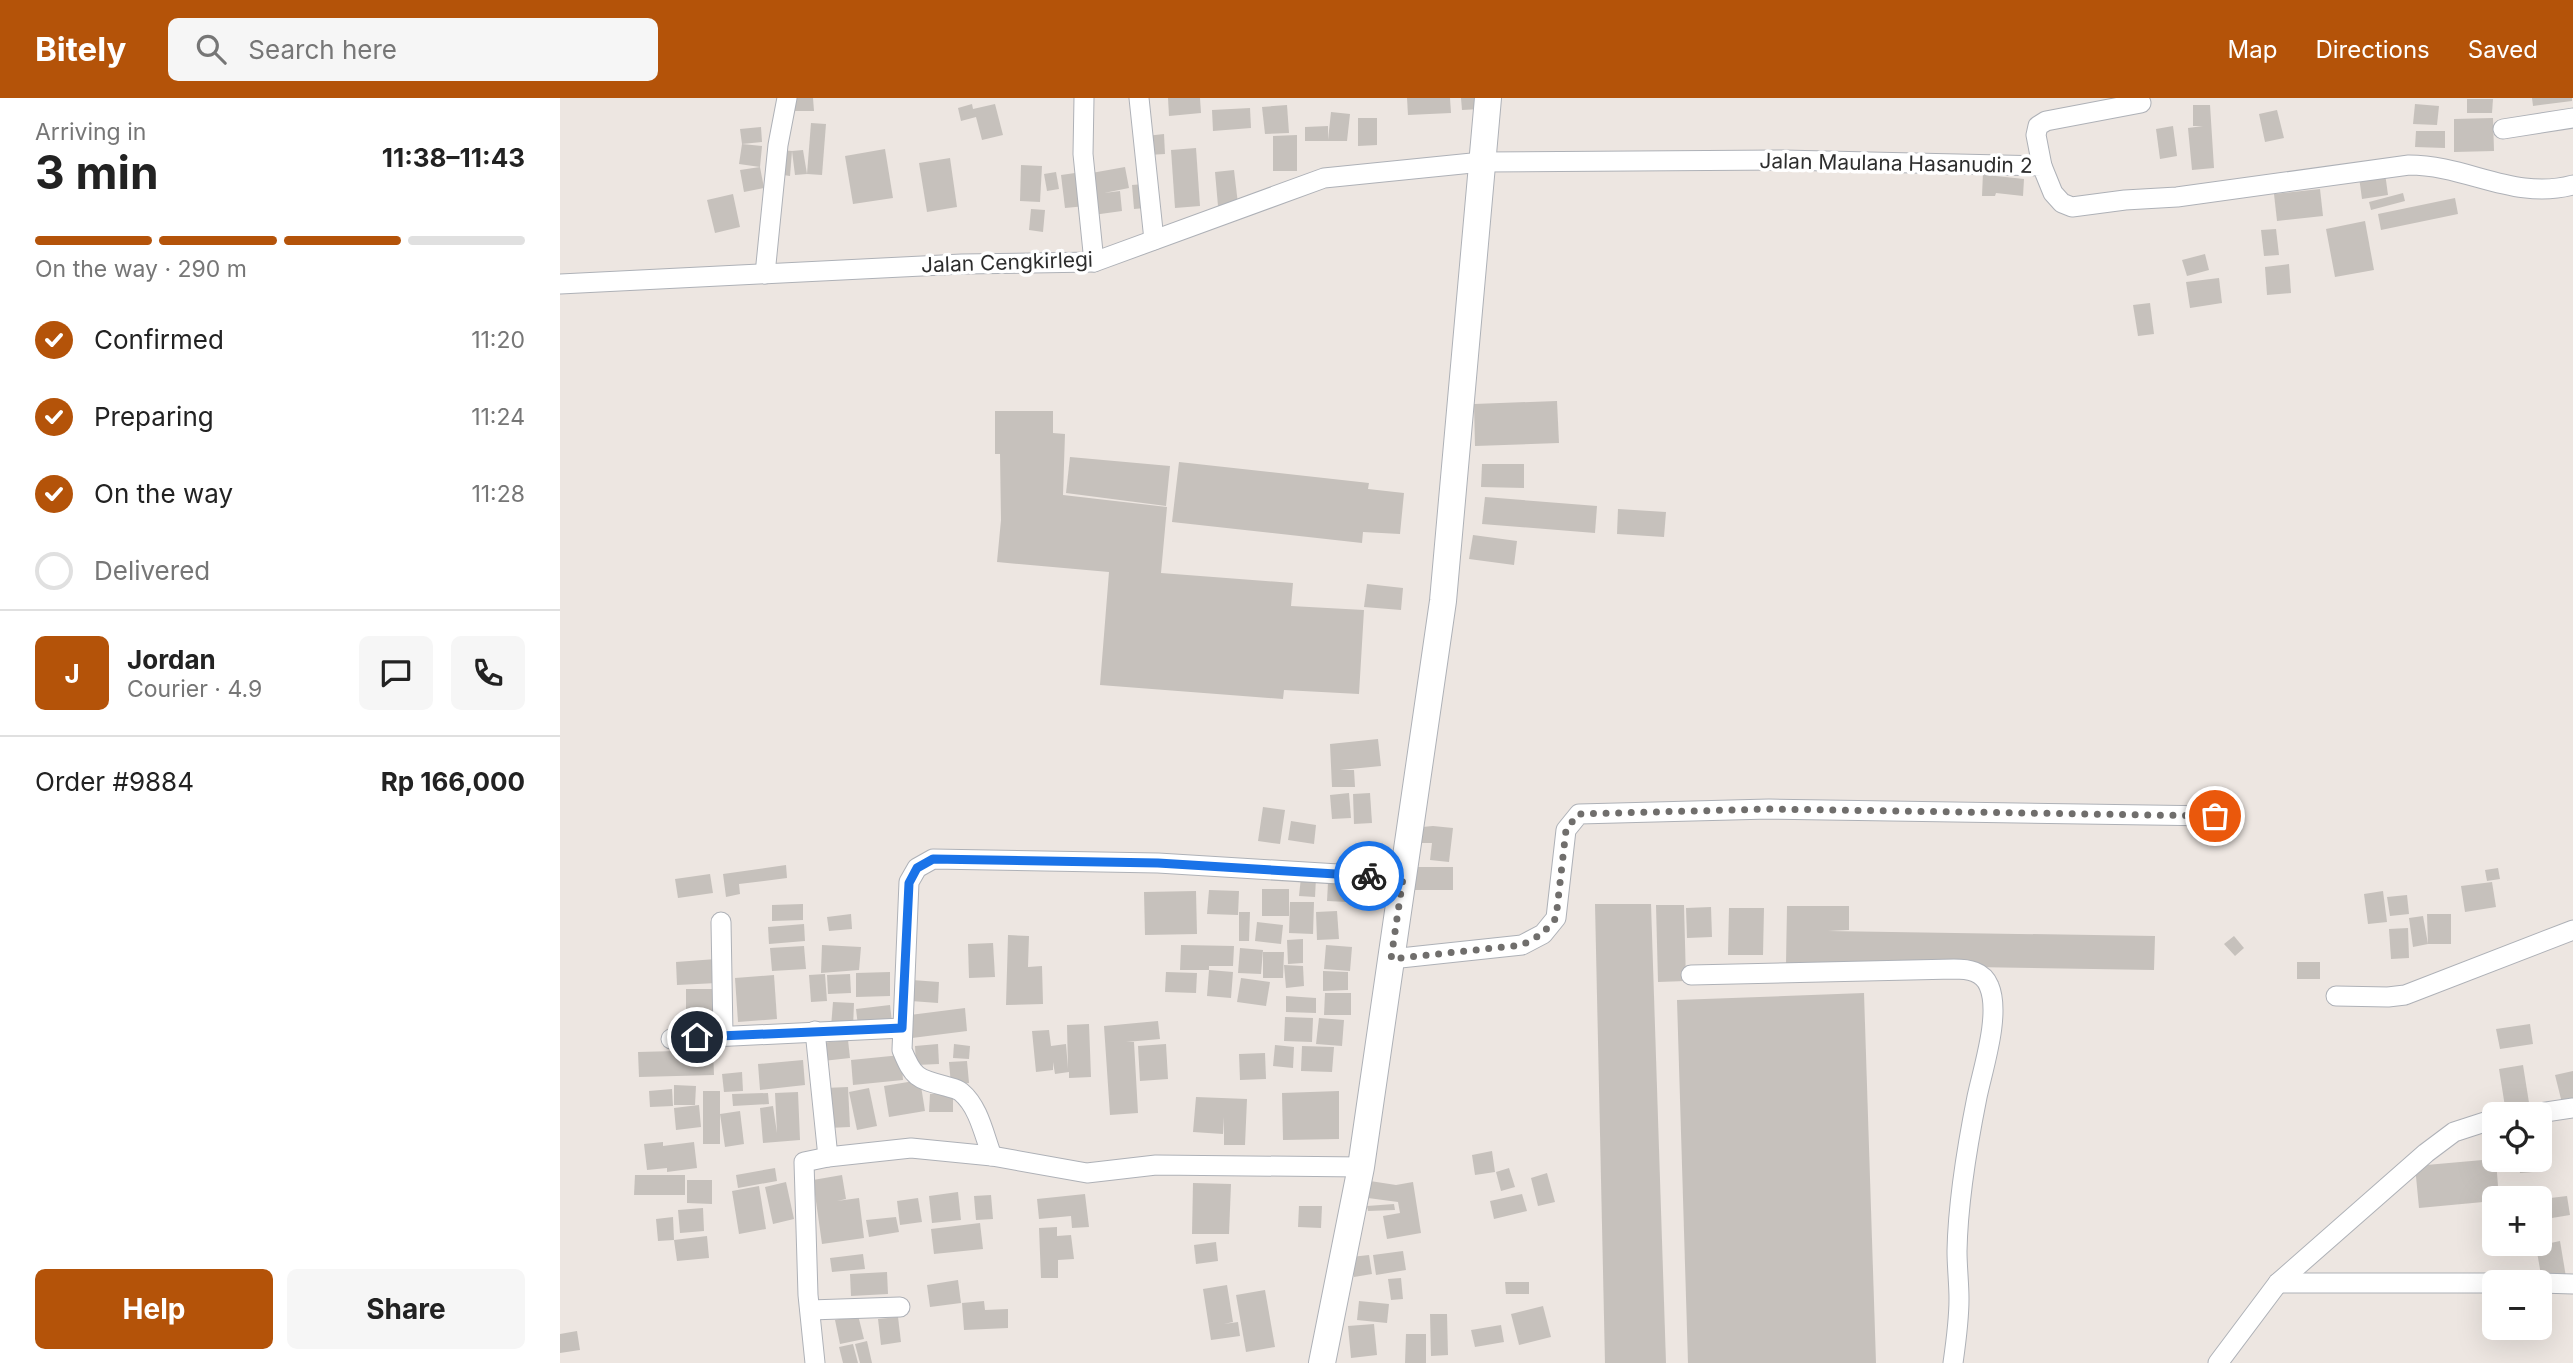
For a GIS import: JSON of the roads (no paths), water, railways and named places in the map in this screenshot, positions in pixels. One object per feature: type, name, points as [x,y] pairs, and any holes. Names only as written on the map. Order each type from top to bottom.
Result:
[{"type":"street","points":[[765,274],[778,145],[787,98]]},
{"type":"street","points":[[1084,98],[1083,154],[1094,262]]},
{"type":"street","points":[[1139,98],[1154,240]]},
{"type":"street","points":[[1322,1363],[1361,1167],[1443,601],[1488,98]]},
{"type":"street","points":[[2042,166],[2036,135],[2038,126],[2046,121],[2141,103]]},
{"type":"street","points":[[2503,129],[2573,118]]},
{"type":"street","name":"Jalan Maulana Hasanudin 2","points":[[1482,162],[1783,160],[2042,166],[2053,193],[2062,203],[2072,207],[2177,197],[2409,165],[2433,165],[2495,183],[2526,188],[2560,189],[2573,185]]},
{"type":"street","name":"Jalan Cengkirlegi","points":[[560,284],[962,264],[1094,262],[1324,178],[1482,162]]},
{"type":"street","points":[[1391,959],[1522,945],[1542,934],[1556,918],[1566,830],[1578,814],[1769,809],[2215,816]]},
{"type":"street","points":[[992,1156],[974,1109],[966,1097],[958,1089],[921,1080],[911,1070],[902,1050],[909,883],[917,868],[933,859],[1158,863],[1403,878]]},
{"type":"street","points":[[721,922],[723,1035]]},
{"type":"street","points":[[2336,996],[2405,995],[2573,930]]},
{"type":"street","points":[[1691,975],[1954,969],[1971,970],[1984,978],[1992,1000],[1992,1015],[1966,1152],[1957,1251],[1959,1300],[1953,1363]]},
{"type":"street","points":[[671,1039],[902,1028]]},
{"type":"street","points":[[815,1031],[828,1157]]},
{"type":"street","points":[[2552,1111],[2573,1108]]},
{"type":"street","points":[[2218,1363],[2278,1283],[2426,1153],[2454,1132],[2482,1123]]},
{"type":"street","points":[[815,1363],[804,1162],[911,1148],[992,1156],[1087,1173],[1156,1165],[1361,1167]]},
{"type":"street","points":[[2278,1283],[2482,1283]]},
{"type":"street","points":[[2552,1283],[2573,1284]]},
{"type":"street","points":[[810,1310],[900,1307]]}]
